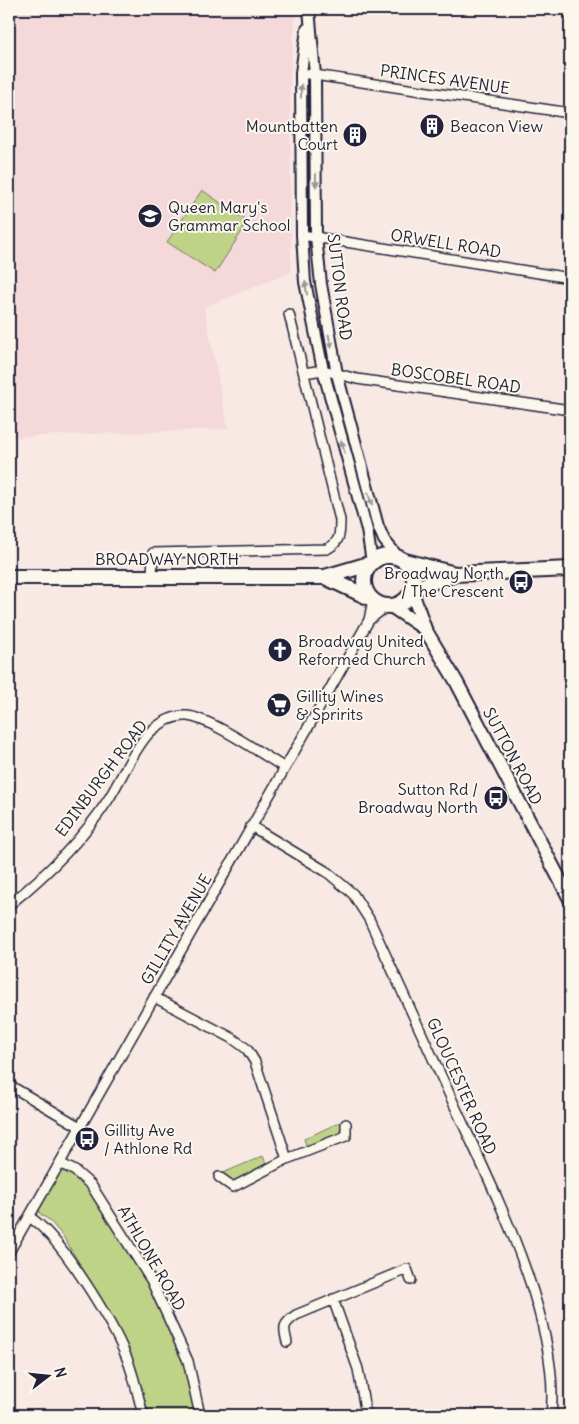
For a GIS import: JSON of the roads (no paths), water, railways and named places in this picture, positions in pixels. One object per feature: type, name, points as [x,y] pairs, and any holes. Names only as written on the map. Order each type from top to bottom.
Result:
[{"type":"highway","points":[[401,559],[414,576],[412,590],[403,602],[389,606],[371,599],[364,587],[364,575],[370,563],[387,555],[455,574]]},
{"type":"highway","name":"BROADWAY NORTH","points":[[9,577],[325,577],[370,563]]},
{"type":"highway","points":[[412,590],[455,574],[570,569]]},
{"type":"highway","name":"BROADWAY NORTH","points":[[325,577],[371,599]]},
{"type":"main road","name":"SUTTON ROAD","points":[[412,590],[425,629],[456,681],[570,899]]},
{"type":"main road","name":"SUTTON ROAD","points":[[389,606],[425,629]]},
{"type":"street","name":"SUTTON ROAD","points":[[309,9],[302,73],[302,234],[305,282],[323,370],[367,530],[370,563]]},
{"type":"street","name":"SUTTON ROAD","points":[[309,9],[315,75],[316,237],[328,330],[337,374],[378,526],[384,540],[401,559]]},
{"type":"street","points":[[568,9],[570,16]]},
{"type":"street","name":"PRINCES AVENUE","points":[[302,73],[570,113]]},
{"type":"street","name":"ORWELL ROAD","points":[[302,234],[570,278]]},
{"type":"street","points":[[152,577],[153,553],[327,550],[336,544],[340,538],[340,520],[289,314]]},
{"type":"street","points":[[304,373],[323,370]]},
{"type":"street","name":"BOSCOBEL ROAD","points":[[323,370],[357,379],[570,410]]},
{"type":"street","name":"GILLITY AVENUE","points":[[9,1252],[369,620],[371,599]]},
{"type":"street","name":"GILLITY AVENUE","points":[[369,620],[389,606]]},
{"type":"street","name":"EDINBURGH ROAD","points":[[9,905],[37,882],[72,845],[106,802],[149,733],[166,720],[187,716],[206,722],[285,768]]},
{"type":"street","name":"GLOUCESTER ROAD","points":[[251,826],[326,872],[353,894],[369,920],[474,1149],[514,1240],[536,1299],[552,1389],[551,1415]]},
{"type":"street","points":[[154,997],[232,1038],[246,1048],[255,1062],[286,1159]]},
{"type":"street","points":[[9,1085],[80,1127]]},
{"type":"street","points":[[219,1177],[232,1187],[286,1159],[346,1136],[346,1124]]},
{"type":"street","name":"ATHLONE ROAD","points":[[60,1163],[75,1171],[90,1185],[151,1280],[188,1361],[200,1415]]},
{"type":"street","points":[[29,1217],[37,1222],[57,1242],[100,1308],[126,1356],[144,1415]]},
{"type":"street","points":[[287,1342],[283,1328],[285,1323],[296,1315],[407,1269],[411,1280]]},
{"type":"street","points":[[333,1299],[358,1369],[366,1415]]},
{"type":"place","name":"Beacon View","points":[[432,126]]},
{"type":"place","name":"Mountbatten Court","points":[[355,135]]},
{"type":"place","name":"Queen Mary's Grammar School","points":[[150,216]]},
{"type":"place","name":"Broadway North / The Crescent","points":[[521,582]]},
{"type":"place","name":"Broadway United Reformed Church","points":[[280,650]]},
{"type":"place","name":"Gillity Wines & Spririts","points":[[279,705]]},
{"type":"place","name":"Sutton Rd / Broadway North","points":[[496,798]]},
{"type":"place","name":"Gillity Ave / Athlone Rd","points":[[87,1139]]}]
